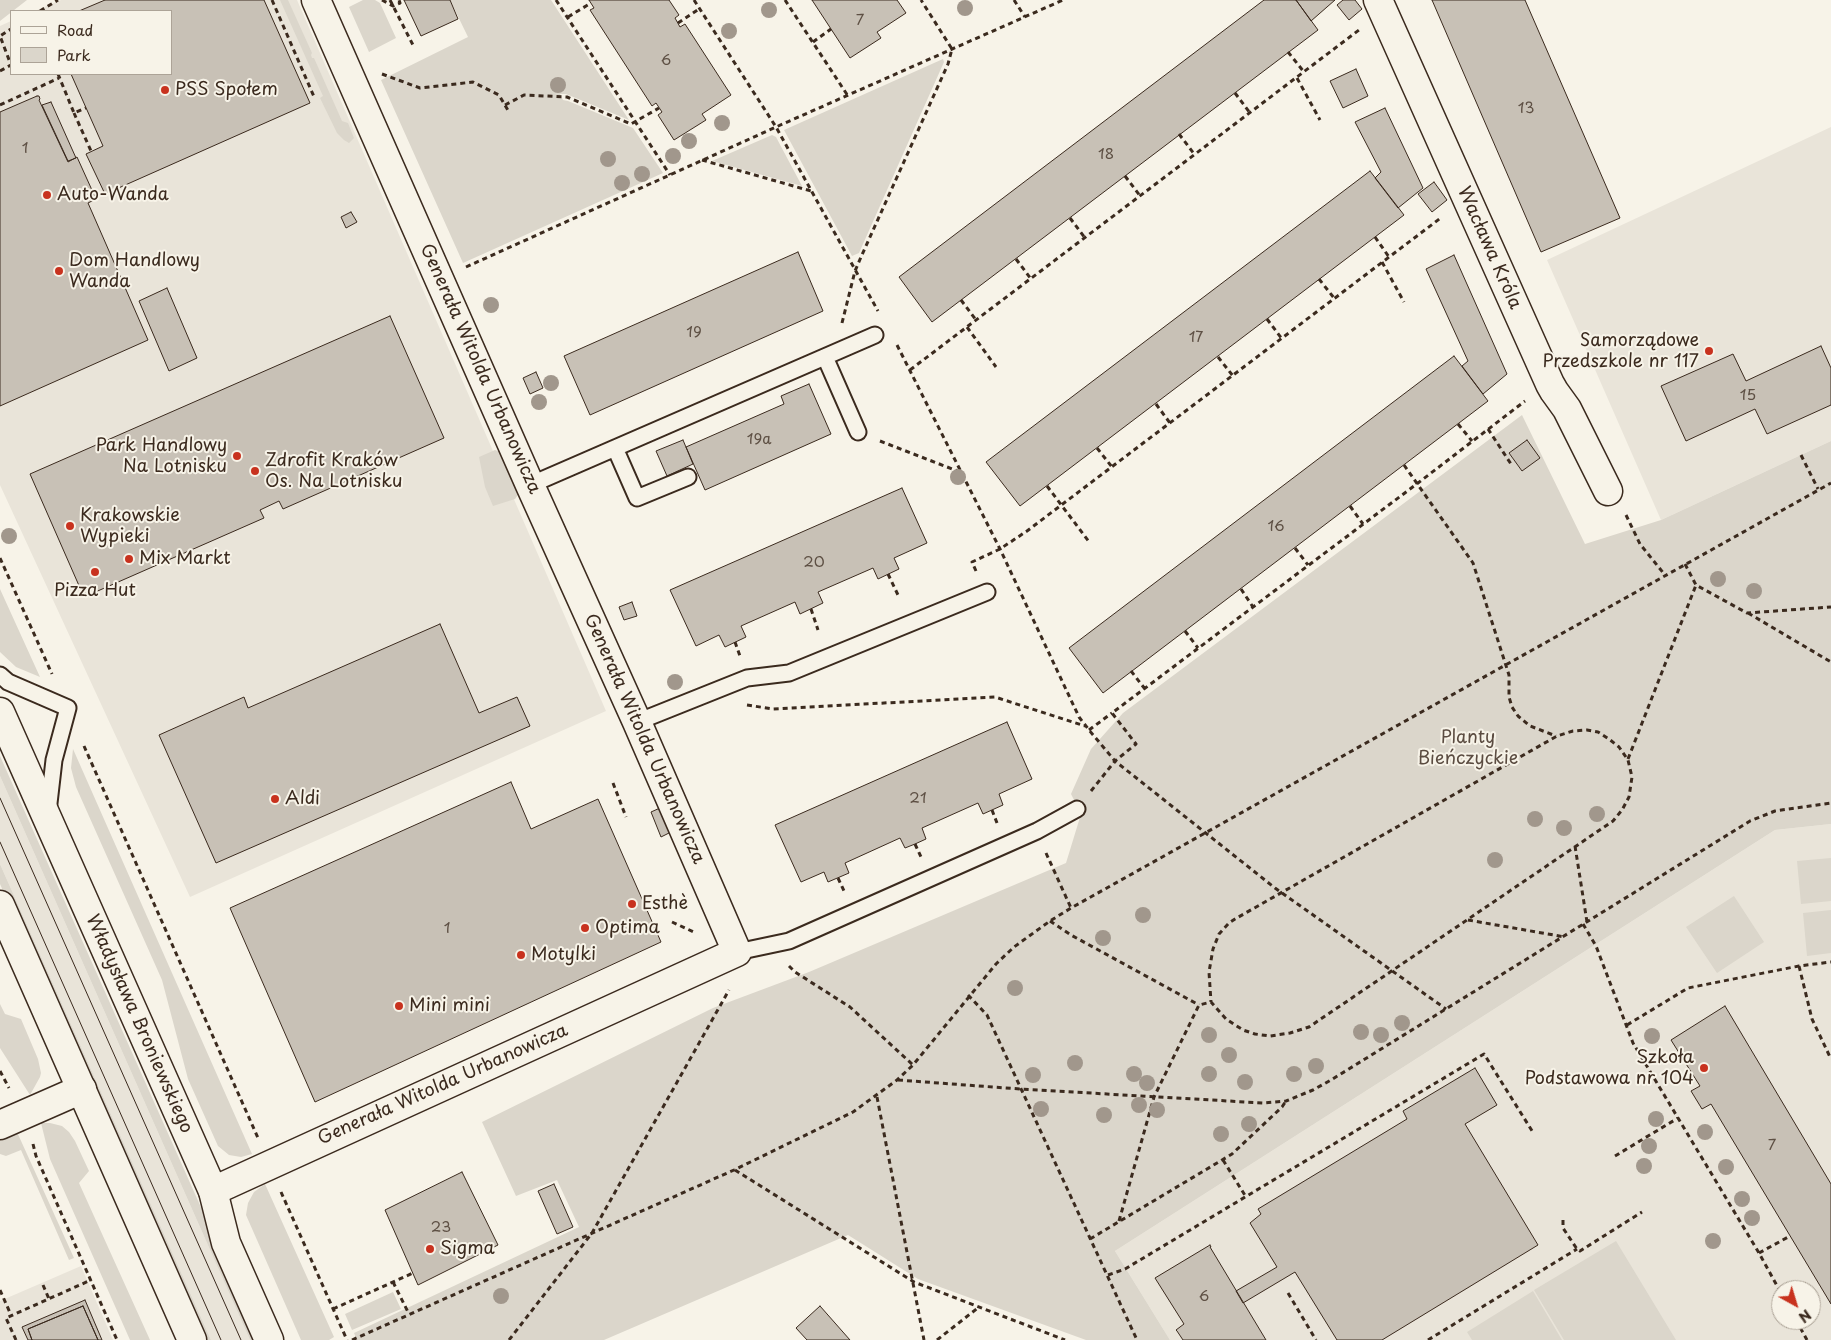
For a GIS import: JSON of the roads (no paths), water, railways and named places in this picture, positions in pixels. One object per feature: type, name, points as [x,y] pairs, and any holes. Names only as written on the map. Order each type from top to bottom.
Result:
[{"type":"street","name":"Generała Witolda Urbanowicza","points":[[213,1191],[737,952],[637,722],[316,0]]},
{"type":"street","name":"Wacława Króla","points":[[1381,6],[1550,384],[1568,409],[1616,501]]},
{"type":"street","name":"Władysława Broniewskiego","points":[[0,712],[213,1191],[226,1243],[269,1340]]},
{"type":"street","points":[[0,905],[192,1340]]},
{"type":"street","points":[[0,1125],[82,1089]]},
{"type":"lane","points":[[530,485],[874,335]]},
{"type":"lane","points":[[825,357],[858,432]]},
{"type":"lane","points":[[615,448],[637,498],[688,477]]},
{"type":"lane","points":[[637,722],[747,678],[789,672],[986,592]]},
{"type":"lane","points":[[0,675],[8,682],[68,708],[54,760],[48,818]]},
{"type":"lane","points":[[737,952],[790,941],[1037,832],[1077,809]]},
{"type":"tram line","points":[[0,798],[241,1340]]},
{"type":"tram line","points":[[0,842],[221,1340]]},
{"type":"place","name":"PSS Społem","points":[[165,90]]},
{"type":"place","name":"Auto-Wanda","points":[[47,195]]},
{"type":"place","name":"Dom Handlowy Wanda","points":[[59,271]]},
{"type":"place","name":"Samorządowe Przedszkole nr 117","points":[[1709,351]]},
{"type":"place","name":"Park Handlowy Na Lotnisku","points":[[237,456]]},
{"type":"place","name":"Zdrofit Kraków Os. Na Lotnisku","points":[[255,471]]},
{"type":"place","name":"Krakowskie Wypieki","points":[[70,526]]},
{"type":"place","name":"Mix Markt","points":[[129,559]]},
{"type":"place","name":"Pizza Hut","points":[[95,572]]},
{"type":"place","name":"Aldi","points":[[275,799]]},
{"type":"place","name":"Esthè","points":[[632,904]]},
{"type":"place","name":"Optima","points":[[585,928]]},
{"type":"place","name":"Motylki","points":[[521,955]]},
{"type":"place","name":"Mini mini","points":[[399,1006]]},
{"type":"place","name":"Szkoła Podstawowa nr 104","points":[[1704,1068]]},
{"type":"place","name":"Sigma","points":[[430,1249]]},
{"type":"park label","name":"Planty Bieńczyckie","points":[[1468,748]]}]
